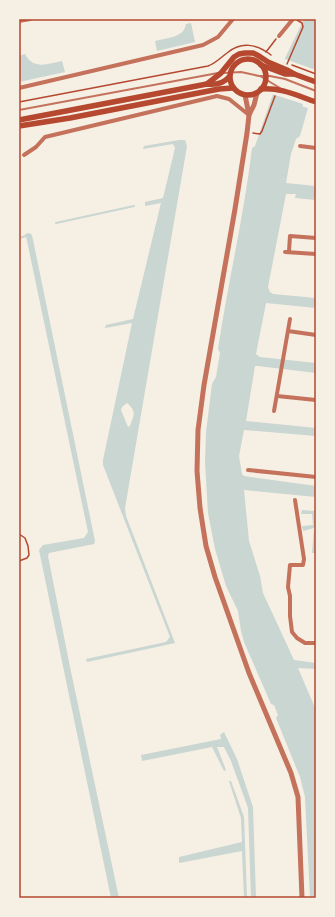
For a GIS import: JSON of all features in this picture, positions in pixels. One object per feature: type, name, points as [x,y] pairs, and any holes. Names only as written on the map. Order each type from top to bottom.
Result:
[{"type":"main road","points":[[207,84],[221,73],[229,62],[239,54],[253,53],[281,70]]},
{"type":"main road","points":[[19,120],[207,84],[213,85],[222,82],[230,75],[237,63],[245,59],[253,60],[261,65],[316,82]]},
{"type":"main road","points":[[259,91],[265,77],[261,65]]},
{"type":"main road","points":[[230,75],[230,83],[238,92],[245,95],[274,87],[316,102]]},
{"type":"main road","points":[[19,126],[70,118],[220,89],[234,88]]},
{"type":"street","points":[[19,21],[30,19]]},
{"type":"street","points":[[19,88],[203,45],[218,38],[233,19]]},
{"type":"street","points":[[279,36],[293,19]]},
{"type":"street","points":[[249,115],[259,91]]},
{"type":"street","points":[[245,95],[249,115],[235,209],[204,385],[198,430],[197,471],[200,508],[206,546],[215,577],[249,673],[291,773],[298,797],[302,898]]},
{"type":"street","points":[[24,156],[36,147],[45,137],[217,96],[228,99],[249,115]]},
{"type":"street","points":[[300,146],[316,148]]},
{"type":"street","points":[[316,238],[290,236],[287,252],[316,254]]},
{"type":"street","points":[[274,411],[290,319]]},
{"type":"street","points":[[288,331],[316,335]]},
{"type":"street","points":[[277,396],[316,400]]},
{"type":"street","points":[[248,470],[316,477]]},
{"type":"street","points":[[295,500],[304,559],[303,565],[290,565],[288,587],[292,632],[297,638],[306,643],[316,644]]},
{"type":"lane","points":[[19,110],[221,73],[230,75],[241,72],[265,77],[281,70],[316,90]]},
{"type":"lane","points":[[265,77],[274,87]]},
{"type":"path","points":[[19,102],[208,66],[214,64],[232,49],[241,46],[256,46],[266,52],[279,36]]},
{"type":"path","points":[[281,70],[316,74]]},
{"type":"path","points":[[19,534],[25,538],[29,555],[27,558],[19,561]]},
{"type":"shaded area","points":[[304,19],[316,19],[316,70],[303,106],[308,108],[300,136],[296,139],[291,154],[286,183],[316,186],[316,200],[295,198],[296,194],[286,194],[268,287],[270,292],[273,294],[316,298],[316,308],[266,303],[256,354],[260,357],[316,363],[316,373],[255,366],[246,421],[316,428],[316,436],[244,430],[239,456],[242,474],[244,476],[316,486],[316,497],[244,490],[249,541],[260,576],[263,593],[294,660],[316,663],[316,669],[298,668],[316,710],[316,898],[310,898],[305,797],[300,777],[276,718],[278,715],[274,705],[271,704],[244,642],[238,611],[226,586],[215,549],[208,513],[205,463],[206,432],[212,384],[216,377],[220,353],[218,349],[245,199],[252,148],[255,146],[285,58]]},
{"type":"shaded area","points":[[191,23],[195,42],[157,51],[155,41],[178,35],[185,29],[186,24]]},
{"type":"shaded area","points":[[25,54],[32,62],[41,65],[62,61],[65,72],[19,82],[19,56]]},
{"type":"shaded area","points":[[185,140],[187,146],[125,508],[126,516],[175,643],[87,662],[86,659],[166,642],[170,637],[103,465],[132,323],[105,328],[106,325],[133,319],[161,203],[145,206],[145,202],[163,198],[175,148],[173,144],[143,149],[144,146]],"holes":[[[127,403],[134,414],[130,426],[128,427],[121,410]]]},
{"type":"shaded area","points":[[29,233],[32,235],[95,541],[94,544],[49,553],[48,556],[119,898],[111,898],[39,550],[43,545],[84,538],[88,532],[25,234]]},
{"type":"shaded area","points":[[316,501],[316,553],[312,553],[314,528],[303,531],[302,526],[313,525],[312,514],[301,514],[302,510],[315,511]]},
{"type":"shaded area","points":[[224,732],[237,759],[253,807],[256,898],[251,898],[248,808],[231,761],[224,747],[217,747],[226,770],[224,771],[212,747],[142,761],[141,755],[221,739],[220,735]]},
{"type":"shaded area","points":[[229,781],[231,781],[244,817],[247,898],[244,898],[242,851],[179,863],[179,857],[242,842],[241,818]]},
{"type":"pier","points":[[285,59],[316,70],[305,105],[310,109],[302,106],[303,104],[272,94]]},
{"type":"waterway","points":[[56,223],[134,206]]},
{"type":"waterway","points":[[19,238],[26,236]]}]
